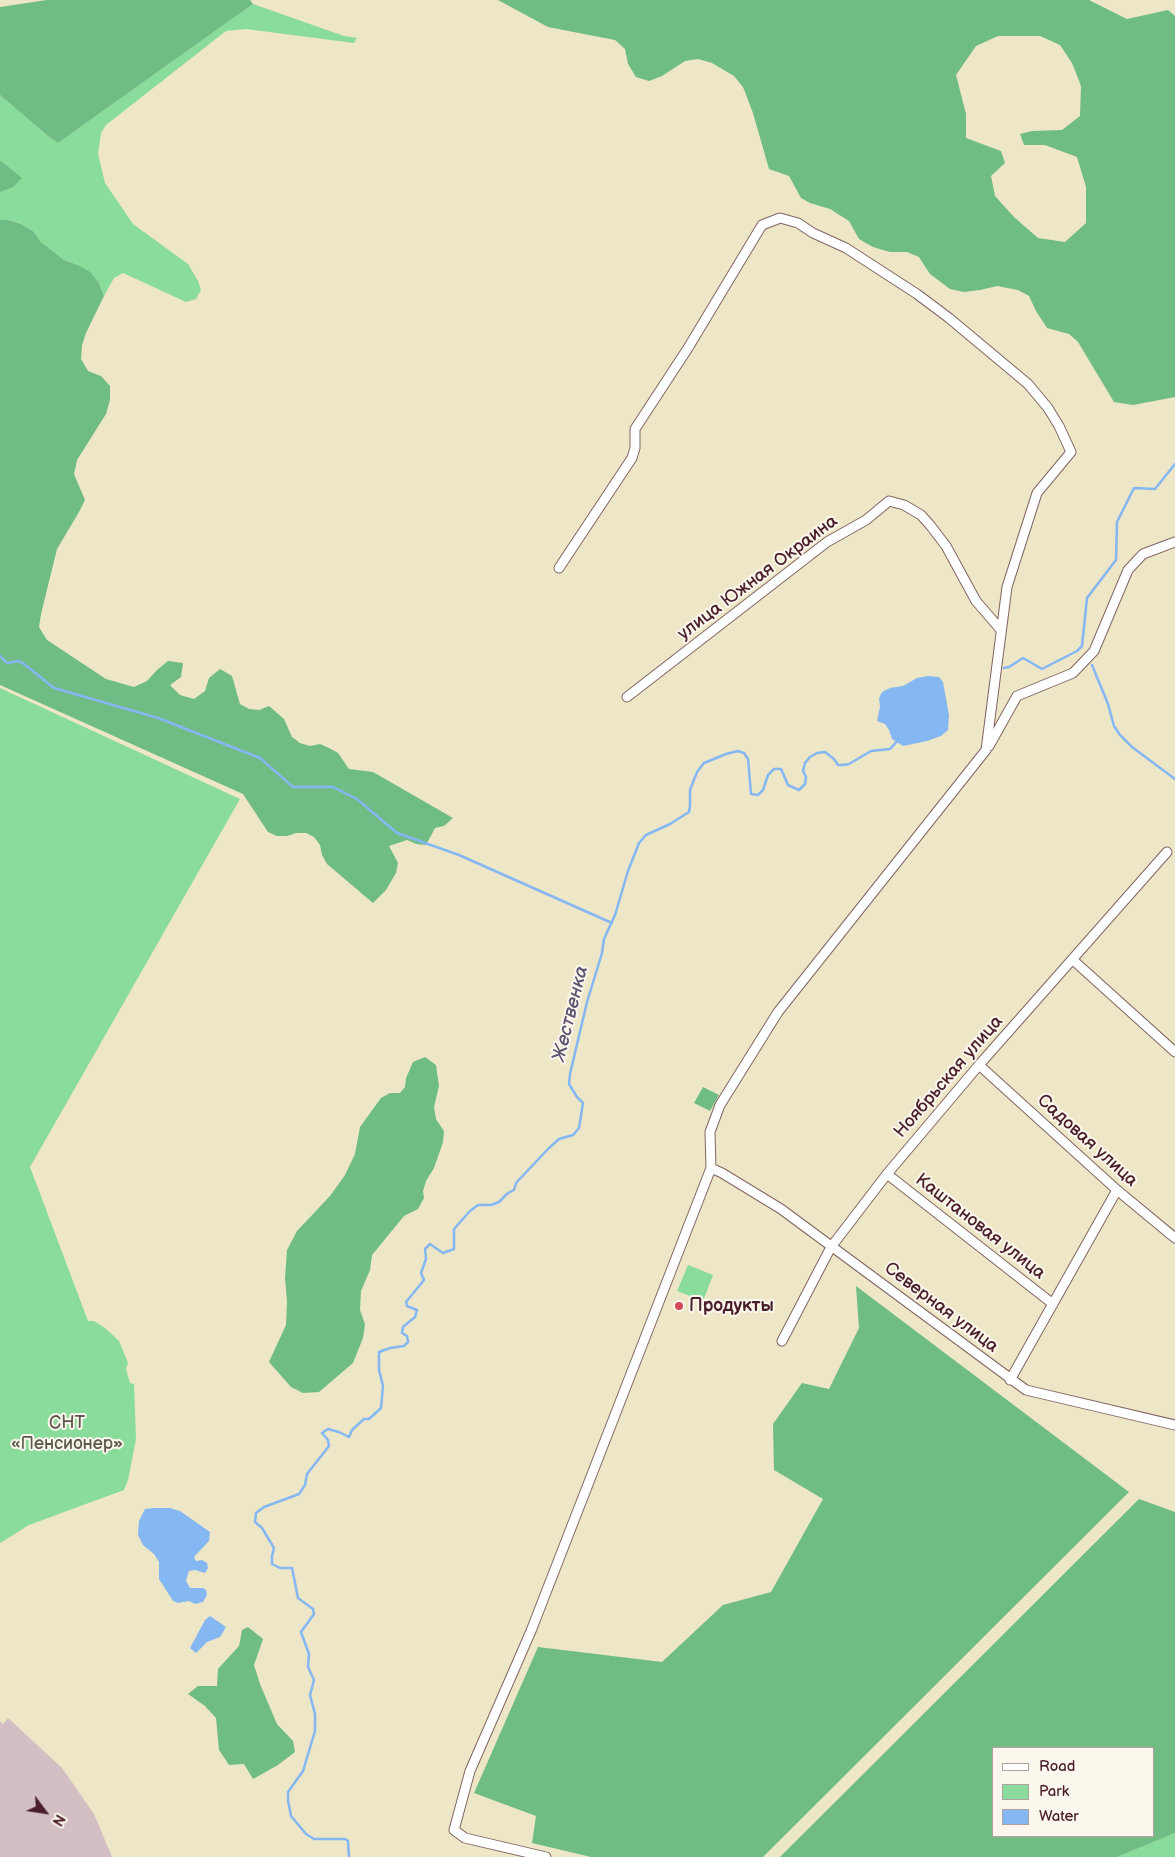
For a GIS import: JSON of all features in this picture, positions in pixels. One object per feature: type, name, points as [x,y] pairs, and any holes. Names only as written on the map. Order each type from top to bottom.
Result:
[{"type":"street","points":[[559,568],[632,458],[635,448],[635,429],[693,340],[762,225],[780,218],[798,222],[813,233],[846,248],[923,299],[1028,384],[1048,408],[1071,452],[1037,494],[1007,587],[986,750]]},
{"type":"street","name":"улица Южная Окраина","points":[[627,697],[827,542],[866,520],[889,501],[904,505],[920,515],[930,525],[946,546],[976,601],[1001,630]]},
{"type":"street","points":[[546,1857],[465,1838],[454,1830],[470,1771],[531,1631],[711,1168],[710,1132],[720,1105],[778,1012],[986,750],[1018,696],[1073,674],[1094,651],[1128,570],[1143,554],[1175,542]]},
{"type":"street","name":"Ноябрьская улица","points":[[782,1341],[831,1247],[887,1174],[979,1065],[1167,852]]},
{"type":"street","points":[[1073,960],[1175,1052]]},
{"type":"street","name":"Садовая улица","points":[[979,1065],[1117,1190],[1175,1238]]},
{"type":"street","name":"Северная улица","points":[[711,1168],[722,1172],[781,1209],[1026,1390],[1175,1424]]},
{"type":"street","name":"Каштановая улица","points":[[887,1174],[1053,1304]]},
{"type":"street","points":[[1010,1380],[1117,1190]]},
{"type":"shaded area","points":[[8,1718],[62,1768],[94,1814],[112,1857],[0,1857],[0,1721],[3,1724]]},
{"type":"green space","points":[[47,0],[250,0],[253,4],[58,143],[0,95],[0,7]]},
{"type":"green space","points":[[498,0],[1089,0],[1127,19],[1168,10],[1175,16],[1175,397],[1133,405],[1114,402],[1078,342],[1069,334],[1047,328],[1029,296],[1018,290],[997,286],[964,292],[950,289],[930,274],[919,257],[907,252],[890,252],[873,247],[859,239],[849,221],[830,209],[801,198],[789,176],[769,169],[753,113],[743,87],[734,76],[712,63],[698,59],[685,61],[662,76],[649,81],[636,77],[628,64],[625,49],[615,40],[548,27]],"holes":[[[998,36],[1040,36],[1060,45],[1072,63],[1081,86],[1080,116],[1062,130],[1032,131],[1020,134],[1024,145],[1045,145],[1077,157],[1086,187],[1086,223],[1065,242],[1038,238],[1014,217],[995,196],[991,176],[1005,163],[1001,151],[966,138],[966,114],[956,75],[976,46]]]},
{"type":"green space","points":[[253,4],[344,36],[357,38],[354,43],[246,29],[226,31],[106,125],[101,133],[98,154],[105,183],[133,224],[188,264],[201,290],[196,299],[186,302],[123,273],[114,278],[104,296],[99,283],[78,265],[64,260],[41,242],[33,231],[21,224],[0,220],[0,192],[12,188],[21,178],[0,160],[0,95],[58,143]]},
{"type":"green space","points":[[0,160],[22,178],[12,188],[0,192]]},
{"type":"green space","points":[[0,220],[21,224],[33,231],[41,242],[64,260],[90,272],[99,283],[104,296],[86,333],[82,345],[81,359],[88,371],[101,376],[110,386],[110,400],[106,414],[77,460],[74,474],[85,500],[57,549],[39,627],[47,640],[106,679],[134,687],[147,681],[168,661],[183,663],[181,677],[170,685],[180,695],[194,699],[205,691],[209,678],[220,669],[232,676],[240,704],[249,709],[259,710],[269,706],[284,719],[292,737],[300,743],[310,746],[320,744],[329,748],[338,753],[349,769],[373,772],[453,818],[444,826],[435,828],[426,845],[416,844],[407,840],[389,846],[398,863],[396,873],[386,890],[373,903],[327,864],[322,855],[320,845],[314,837],[306,833],[277,836],[268,832],[243,794],[0,685]]},
{"type":"green space","name":"СНТ «Пенсионер»","points":[[0,688],[240,799],[30,1167],[88,1321],[94,1321],[105,1328],[119,1341],[128,1363],[126,1369],[130,1383],[134,1384],[136,1439],[128,1480],[124,1490],[29,1525],[0,1543]]},
{"type":"green space","points":[[425,1057],[436,1065],[439,1086],[434,1107],[436,1119],[444,1131],[443,1142],[434,1168],[426,1181],[423,1191],[424,1198],[418,1209],[404,1216],[372,1255],[370,1270],[361,1291],[360,1310],[365,1324],[363,1338],[353,1363],[319,1392],[303,1393],[291,1387],[269,1362],[286,1325],[285,1278],[287,1250],[297,1231],[330,1196],[345,1175],[355,1154],[360,1127],[381,1098],[390,1093],[400,1093],[405,1087],[406,1078],[413,1062]]},
{"type":"green space","points":[[703,1087],[719,1095],[710,1111],[694,1103]]},
{"type":"green space","points":[[688,1265],[713,1275],[703,1301],[677,1291]]},
{"type":"green space","points":[[856,1286],[1129,1492],[763,1857],[591,1857],[532,1843],[536,1816],[474,1793],[538,1647],[662,1662],[723,1605],[771,1592],[823,1499],[774,1470],[773,1424],[802,1383],[829,1389],[859,1328]]},
{"type":"green space","points":[[1139,1499],[1175,1512],[1175,1833],[1117,1857],[780,1857]]},
{"type":"green space","points":[[248,1627],[263,1639],[254,1665],[277,1724],[293,1741],[295,1752],[278,1765],[253,1779],[244,1764],[229,1765],[219,1750],[216,1718],[205,1706],[188,1694],[198,1686],[217,1686],[218,1669],[239,1646],[242,1630]]},
{"type":"green space","points":[[1175,1833],[1175,1857],[1117,1857]]},
{"type":"water","points":[[939,677],[943,682],[949,715],[948,730],[941,736],[927,741],[903,746],[892,739],[885,724],[877,721],[880,707],[879,698],[882,692],[890,688],[903,686],[917,678]]},
{"type":"water","points":[[170,1508],[180,1511],[210,1532],[209,1541],[194,1557],[196,1561],[202,1560],[207,1563],[208,1568],[205,1573],[195,1570],[189,1571],[186,1581],[190,1588],[203,1588],[206,1590],[207,1595],[203,1602],[195,1604],[189,1601],[178,1603],[173,1601],[159,1579],[159,1562],[154,1554],[143,1545],[138,1535],[139,1521],[145,1509]]},
{"type":"water","points":[[210,1616],[226,1627],[220,1637],[207,1642],[196,1653],[190,1648],[205,1620]]},
{"type":"waterway","name":"Жественка","points":[[1004,668],[1023,658],[1042,669],[1077,651],[1082,646],[1087,598],[1116,560],[1117,522],[1134,488],[1155,489],[1175,464]]},
{"type":"waterway","points":[[0,656],[7,663],[19,661],[54,688],[158,718],[260,758],[293,787],[333,787],[357,799],[397,833],[459,855],[612,923]]},
{"type":"waterway","points":[[1092,665],[1108,704],[1114,726],[1120,735],[1132,747],[1175,779]]},
{"type":"waterway","name":"Жественка","points":[[349,1857],[348,1841],[345,1839],[314,1839],[306,1834],[291,1816],[288,1792],[303,1771],[315,1731],[315,1714],[310,1695],[314,1680],[308,1667],[309,1654],[301,1632],[314,1614],[313,1609],[298,1598],[292,1568],[280,1568],[272,1564],[274,1548],[262,1528],[255,1522],[256,1513],[264,1507],[299,1494],[305,1485],[307,1474],[329,1446],[328,1440],[322,1433],[328,1429],[349,1437],[352,1430],[364,1419],[369,1419],[381,1408],[383,1386],[379,1370],[379,1352],[404,1346],[408,1342],[407,1336],[402,1333],[403,1327],[415,1317],[417,1310],[407,1306],[406,1302],[424,1280],[421,1273],[426,1259],[425,1249],[430,1244],[443,1253],[454,1249],[454,1229],[470,1211],[478,1205],[491,1205],[499,1202],[514,1190],[516,1183],[548,1149],[559,1139],[573,1135],[579,1128],[583,1103],[569,1084],[570,1074],[604,939],[615,915],[628,871],[639,843],[646,835],[670,824],[689,812],[690,790],[697,772],[704,763],[726,754],[738,751],[744,753],[748,759],[751,794],[758,795],[763,790],[768,775],[774,769],[781,769],[788,785],[799,790],[805,784],[806,777],[803,771],[805,763],[817,753],[825,752],[838,765],[843,765],[849,764],[871,751],[890,749],[898,740]]},
{"type":"place","name":"Продукты","points":[[679,1306]]}]
